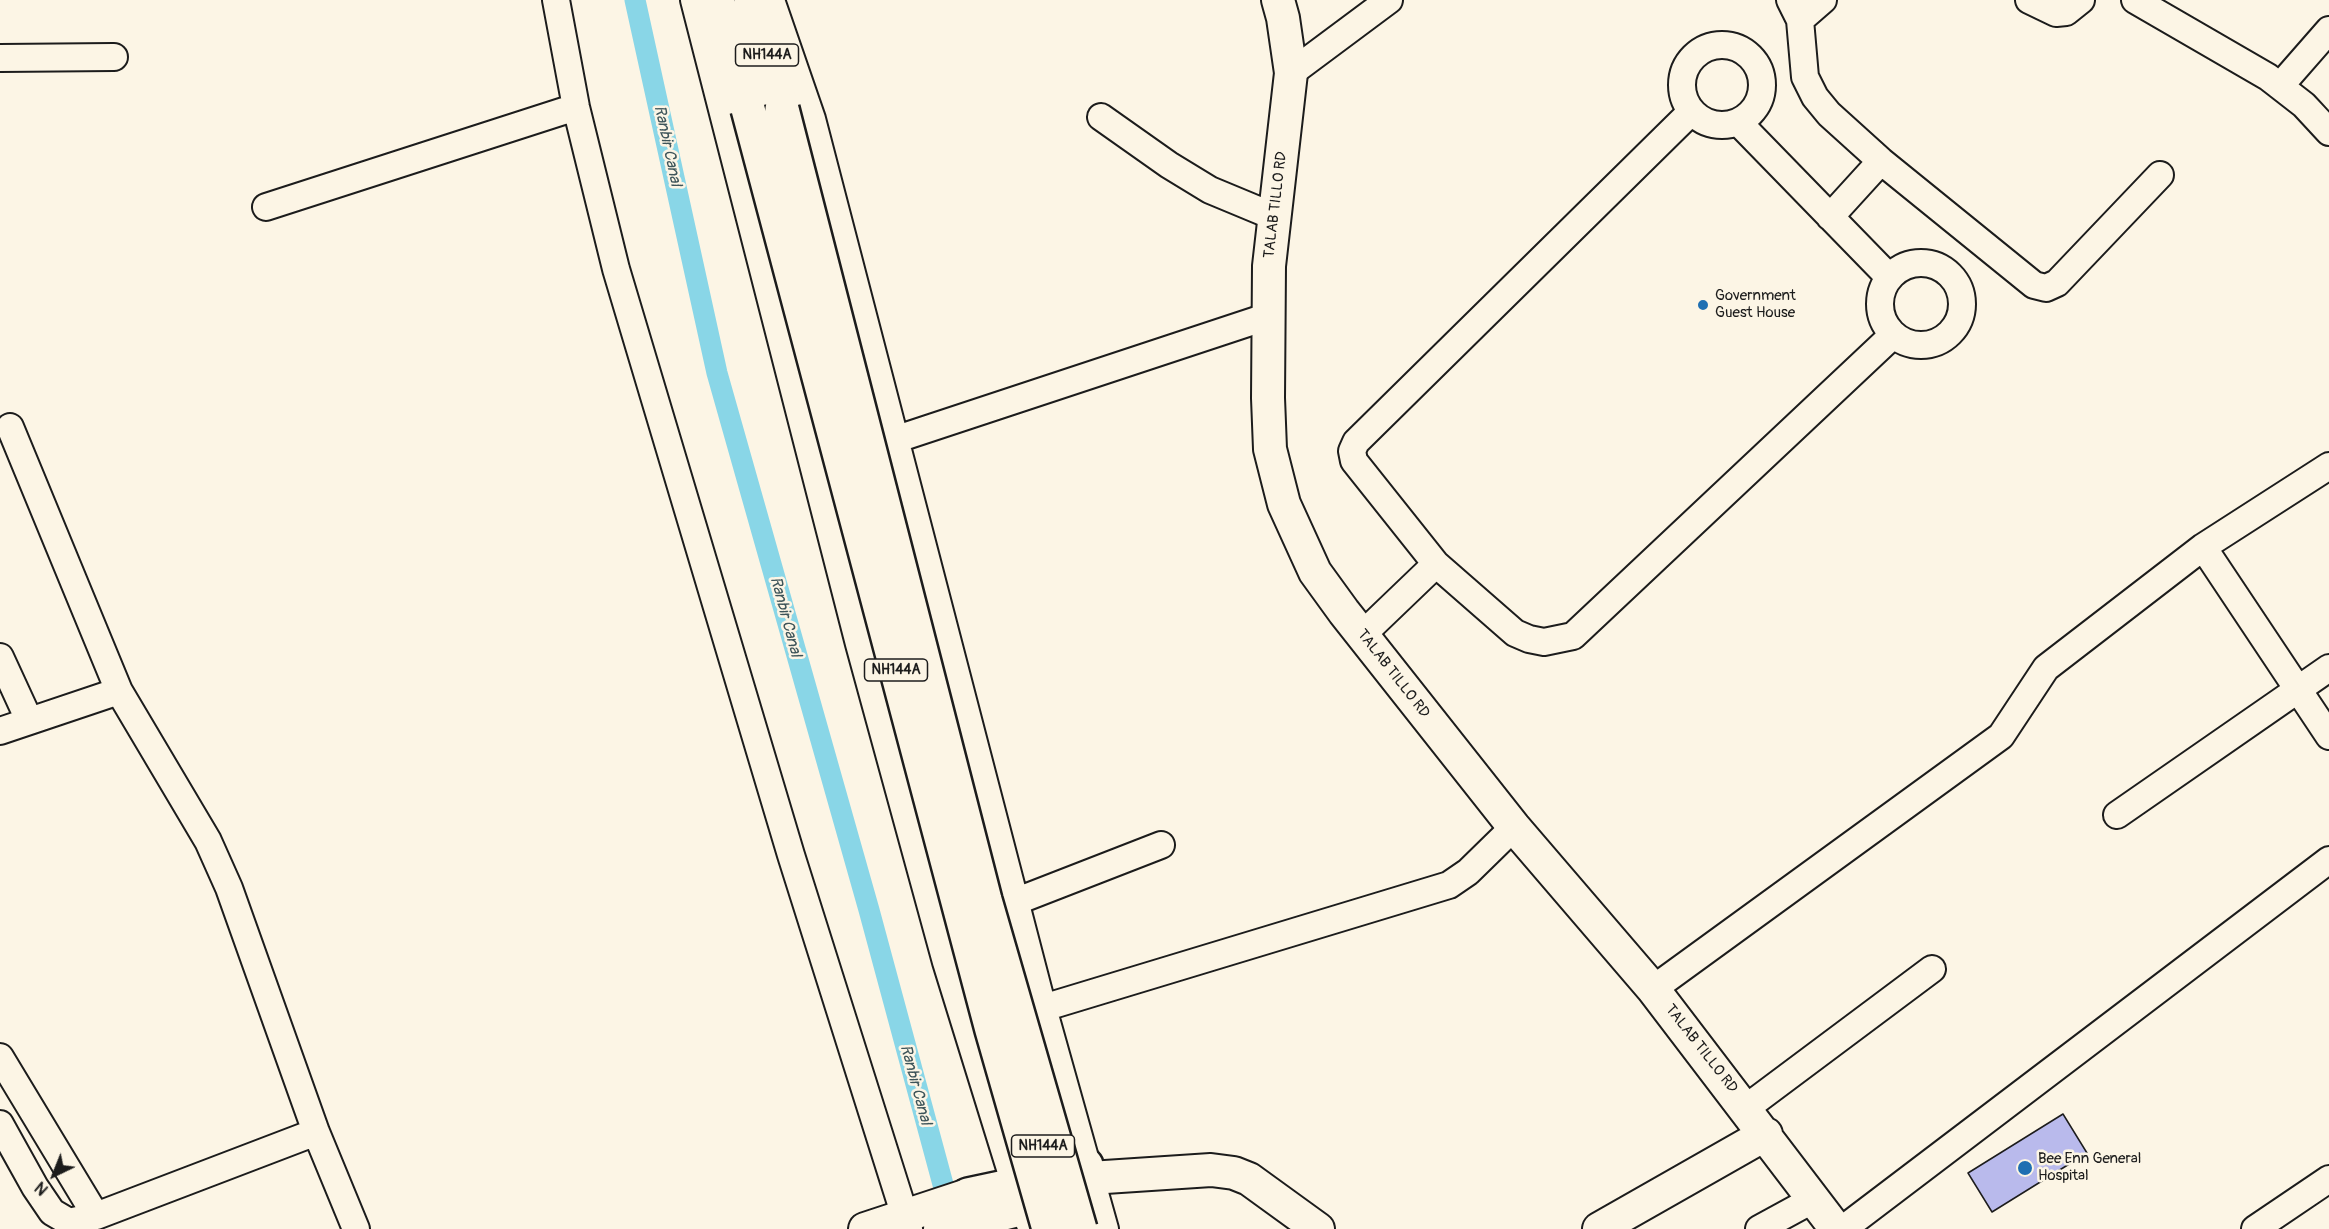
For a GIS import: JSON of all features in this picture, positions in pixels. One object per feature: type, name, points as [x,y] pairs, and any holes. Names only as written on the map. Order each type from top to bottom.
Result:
[{"type":"highway","name":"NH144A","points":[[717,0],[748,109],[992,1030],[1049,1229]]},
{"type":"highway","name":"NH144A","points":[[751,0],[782,109],[985,900],[1080,1229]]},
{"type":"highway","name":"NH144A","points":[[1024,1207],[1019,1167],[1025,1157],[1046,1145],[1069,1149],[1088,1172]]},
{"type":"highway","points":[[972,1208],[1024,1207],[1046,1218],[1064,1217],[1076,1211],[1084,1202],[1089,1190],[1088,1172]]},
{"type":"main road","name":"TALAB TILLO RD","points":[[1278,0],[1291,73],[1269,266],[1270,450],[1284,504],[1315,572],[1362,635],[1514,827],[1653,989],[1766,1134],[1836,1229]]},
{"type":"main road","points":[[1599,1229],[1766,1134]]},
{"type":"main road","points":[[1088,1172],[1210,1170],[1234,1173],[1249,1179],[1318,1229]]},
{"type":"main road","points":[[865,1229],[917,1222],[972,1208]]},
{"type":"street","points":[[556,0],[576,107],[615,269],[791,855],[917,1222]]},
{"type":"street","points":[[694,0],[859,644],[946,962],[1024,1207]]},
{"type":"street","points":[[771,0],[812,119],[1043,1008],[1105,1229]]},
{"type":"street","points":[[1291,73],[1389,0]]},
{"type":"street","points":[[1823,0],[1795,10],[1802,65],[1815,97],[1847,132],[2034,285],[2046,288],[2057,284],[2160,175]]},
{"type":"street","points":[[2029,0],[2055,13],[2066,12],[2081,0]]},
{"type":"street","points":[[2135,0],[2280,86],[2304,105],[2329,132]]},
{"type":"street","points":[[2280,86],[2329,30]]},
{"type":"street","points":[[1713,45],[1727,45],[1741,49],[1752,57],[1759,69],[1763,82],[1757,106],[1739,123],[1714,125],[1691,112],[1683,93],[1683,72],[1690,60],[1700,51],[1713,45]]},
{"type":"street","points":[[0,58],[114,57]]},
{"type":"street","points":[[266,207],[576,107]]},
{"type":"street","points":[[1691,112],[1356,442],[1352,451],[1354,461],[1436,564],[1515,633],[1544,642],[1572,636],[1893,335]]},
{"type":"street","points":[[1101,117],[1210,190],[1275,217]]},
{"type":"street","points":[[1739,123],[1889,277]]},
{"type":"street","points":[[1830,217],[1881,161]]},
{"type":"street","points":[[1916,263],[1930,264],[1953,278],[1960,289],[1963,302],[1961,316],[1955,328],[1945,339],[1933,344],[1918,346],[1893,335],[1881,311],[1880,298],[1889,277],[1903,267],[1916,263]]},
{"type":"street","points":[[894,440],[1269,316]]},
{"type":"street","points":[[10,427],[119,691],[208,841],[229,888],[316,1132],[356,1229]]},
{"type":"street","points":[[1653,989],[2001,736],[2046,668],[2203,546],[2329,466]]},
{"type":"street","points":[[2203,546],[2296,690],[2329,736]]},
{"type":"street","points":[[1362,635],[1436,564]]},
{"type":"street","points":[[0,657],[29,720]]},
{"type":"street","points":[[2117,815],[2329,668]]},
{"type":"street","points":[[0,731],[119,691]]},
{"type":"street","points":[[1043,1008],[1449,885],[1468,872],[1514,827]]},
{"type":"street","points":[[1017,901],[1161,845]]},
{"type":"street","points":[[1843,1229],[2329,860]]},
{"type":"street","points":[[1746,1108],[1932,969]]},
{"type":"street","points":[[0,1057],[96,1216]]},
{"type":"street","points":[[0,1124],[35,1187],[52,1212],[69,1221],[96,1216],[316,1132]]},
{"type":"street","points":[[2255,1229],[2329,1179]]},
{"type":"street","points":[[1759,1229],[1814,1198]]},
{"type":"building","points":[[2063,1114],[2087,1153],[1992,1212],[1968,1173]]},
{"type":"waterway","name":"Ranbir Canal","points":[[635,0],[717,373],[869,910],[951,1214]]},
{"type":"place","name":"Government Guest House","points":[[1703,305]]},
{"type":"place","name":"Bee Enn General Hospital","points":[[2025,1168]]}]
